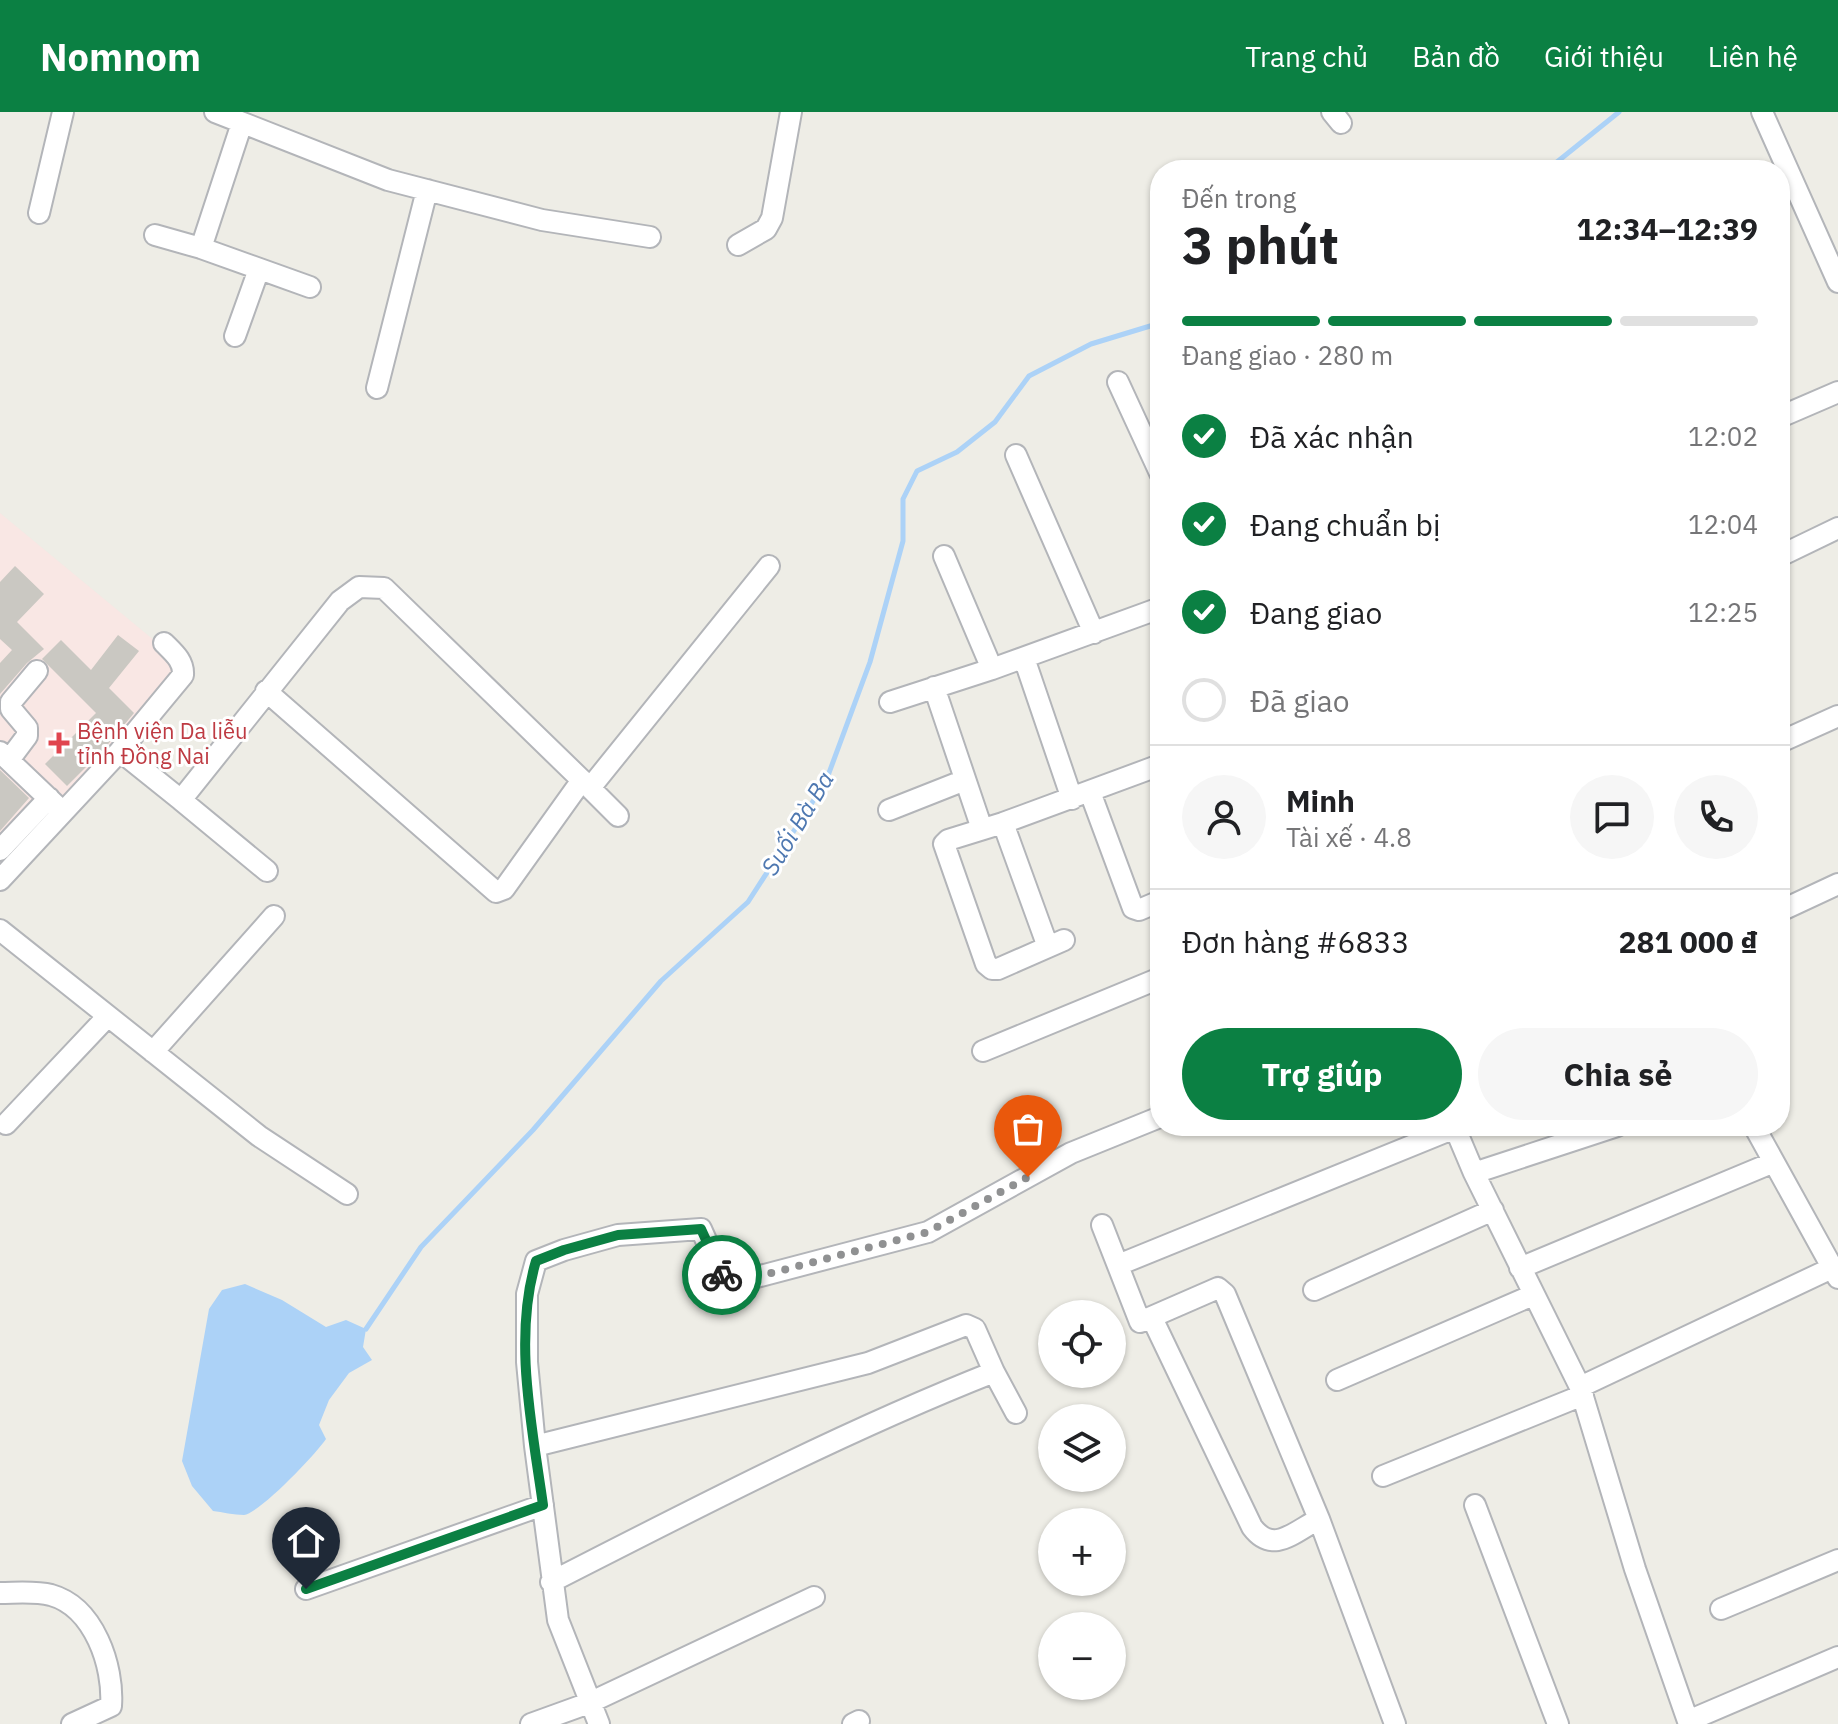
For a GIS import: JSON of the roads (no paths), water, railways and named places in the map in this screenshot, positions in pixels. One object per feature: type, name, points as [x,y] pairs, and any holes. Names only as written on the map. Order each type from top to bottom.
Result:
[{"type":"street","points":[[39,213],[63,112]]},
{"type":"street","points":[[215,112],[388,180],[542,220],[650,237]]},
{"type":"street","points":[[738,245],[766,229],[772,218],[791,112]]},
{"type":"street","points":[[1762,112],[1787,160]]},
{"type":"street","points":[[201,248],[242,123]]},
{"type":"street","points":[[1790,167],[1830,245],[1838,282]]},
{"type":"street","points":[[377,388],[427,190]]},
{"type":"street","points":[[155,235],[310,287]]},
{"type":"street","points":[[235,336],[259,269]]},
{"type":"street","points":[[1118,382],[1150,451]]},
{"type":"street","points":[[1790,413],[1838,392]]},
{"type":"street","points":[[1016,455],[1094,633]]},
{"type":"street","points":[[1790,551],[1838,528]]},
{"type":"street","points":[[944,556],[992,669]]},
{"type":"street","points":[[266,691],[496,892],[504,889],[586,784],[769,566]]},
{"type":"street","points":[[181,800],[340,601],[359,587],[384,588],[618,816]]},
{"type":"street","points":[[890,702],[1150,612]]},
{"type":"street","points":[[0,850],[120,751],[183,675],[184,668],[179,659],[164,643]]},
{"type":"street","points":[[1024,658],[1081,795],[1133,908],[1139,910],[1150,905]]},
{"type":"street","points":[[37,671],[11,702],[11,709],[27,728],[27,736],[4,756],[56,805]]},
{"type":"street","points":[[934,687],[982,829]]},
{"type":"street","points":[[1790,738],[1838,716]]},
{"type":"street","points":[[120,751],[267,871]]},
{"type":"street","points":[[1003,823],[1056,943],[992,969],[986,964],[944,848],[948,840],[1150,769]]},
{"type":"street","points":[[889,810],[965,780]]},
{"type":"street","points":[[0,880],[56,805]]},
{"type":"street","points":[[1790,906],[1838,884]]},
{"type":"street","points":[[153,1052],[274,916]]},
{"type":"street","points":[[0,930],[259,1136],[347,1194]]},
{"type":"street","points":[[983,1051],[1150,982]]},
{"type":"street","points":[[6,1124],[108,1016]]},
{"type":"street","points":[[599,1724],[562,1635],[551,1582],[527,1362],[527,1294],[536,1261],[618,1235],[701,1229],[726,1285],[928,1232],[1071,1153],[1150,1121]]},
{"type":"street","points":[[1118,1265],[1436,1136]]},
{"type":"street","points":[[1461,1136],[1474,1173],[1581,1391],[1635,1569],[1688,1723],[1838,1657]]},
{"type":"street","points":[[1474,1173],[1587,1136]]},
{"type":"street","points":[[1383,1476],[1581,1391],[1835,1273],[1760,1136]]},
{"type":"street","points":[[1520,1268],[1774,1162]]},
{"type":"street","points":[[1314,1290],[1493,1210]]},
{"type":"street","points":[[1102,1225],[1140,1322],[1218,1288],[1222,1290],[1319,1519],[1395,1724]]},
{"type":"street","points":[[1337,1380],[1533,1295]]},
{"type":"street","points":[[1152,1318],[1252,1527],[1261,1538],[1269,1542],[1280,1540],[1319,1519]]},
{"type":"street","points":[[535,1446],[868,1363],[966,1325],[975,1329],[1016,1413]]},
{"type":"street","points":[[551,1582],[714,1499],[931,1396],[994,1372]]},
{"type":"street","points":[[306,1589],[543,1505]]},
{"type":"street","points":[[1475,1505],[1558,1724]]},
{"type":"street","points":[[1721,1609],[1838,1560]]},
{"type":"street","points":[[0,1593],[49,1595],[62,1600],[96,1634],[109,1670],[115,1715],[72,1724]]},
{"type":"street","points":[[531,1724],[589,1703],[814,1597]]},
{"type":"water","points":[[245,1284],[282,1300],[326,1327],[346,1320],[366,1329],[363,1347],[372,1360],[349,1373],[329,1400],[319,1425],[326,1439],[274,1494],[244,1515],[213,1511],[192,1486],[182,1461],[209,1309],[222,1290]]},
{"type":"waterway","name":"Suối Bà Ba","points":[[1559,160],[1619,112]]},
{"type":"waterway","name":"Suối Bà Ba","points":[[366,1329],[421,1247],[533,1130],[661,981],[748,902],[826,781],[870,662],[903,541],[903,499],[917,471],[957,452],[995,422],[1029,376],[1091,344],[1150,326]]},
{"type":"place","name":"Bệnh viện Da liễu tỉnh Đồng Nai","points":[[59,743]]}]
